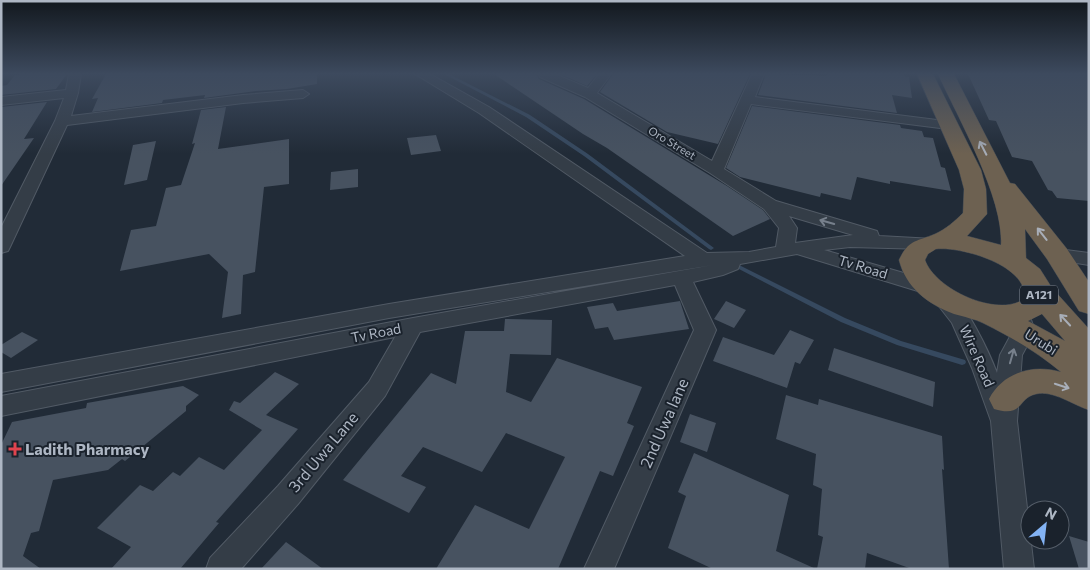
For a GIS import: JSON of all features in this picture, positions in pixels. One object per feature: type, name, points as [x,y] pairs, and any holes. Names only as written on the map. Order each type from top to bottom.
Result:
[{"type":"highway","points":[[935,291],[916,273],[912,260],[916,250],[961,229],[975,214],[975,189],[970,170],[937,101]]},
{"type":"highway","name":"A121","points":[[959,101],[997,177],[1014,233],[1013,261]]},
{"type":"highway","name":"A121","points":[[997,177],[1058,255],[1089,304]]},
{"type":"highway","name":"A121","points":[[934,242],[958,242],[977,246],[1013,261],[1035,282],[1039,292],[1089,349]]},
{"type":"highway","name":"Urubi","points":[[935,291],[964,306],[1022,322],[1089,377]]},
{"type":"highway","name":"A121","points":[[1022,322],[1038,302],[1039,292]]},
{"type":"highway","points":[[1005,410],[1022,384],[1036,381],[1056,384],[1089,397]]},
{"type":"street","points":[[1,247],[62,122],[69,101]]},
{"type":"street","points":[[62,122],[230,101]]},
{"type":"street","points":[[468,101],[703,259]]},
{"type":"street","name":"Oro Street","points":[[601,101],[770,205],[788,228],[791,249]]},
{"type":"street","points":[[716,170],[748,101]]},
{"type":"street","points":[[753,101],[948,125]]},
{"type":"street","name":"Oro Street","points":[[770,205],[891,241]]},
{"type":"street","name":"Tv Road","points":[[1,406],[413,326],[716,271],[749,258],[791,249],[850,241],[934,242]]},
{"type":"street","name":"Tv Road","points":[[791,249],[935,291]]},
{"type":"street","points":[[1058,255],[1089,259]]},
{"type":"street","name":"Tv Road","points":[[1,383],[389,311],[703,259],[749,258]]},
{"type":"street","name":"2nd Uwa lane","points":[[599,569],[705,330],[681,277]]},
{"type":"street","name":"Wire Road","points":[[935,291],[961,320],[1005,410]]},
{"type":"street","name":"Wire Road","points":[[1019,569],[1005,410],[1010,355],[1022,322]]},
{"type":"street","name":"3rd Uwa Lane","points":[[221,569],[288,495],[377,389],[413,326]]},
{"type":"building","points":[[97,101],[163,101],[162,103],[92,112]]},
{"type":"building","points":[[533,101],[587,101],[727,186],[763,210],[770,219],[733,236],[607,148]]},
{"type":"building","points":[[614,101],[738,101],[718,144],[667,132]]},
{"type":"building","points":[[801,101],[894,101],[897,113]]},
{"type":"building","points":[[980,101],[1089,101],[1089,201],[1057,198],[1052,191],[1048,190],[1032,161],[1012,157],[996,121],[989,120]]},
{"type":"building","points":[[47,102],[24,139],[34,138],[1,186],[1,107]]},
{"type":"building","points":[[752,106],[900,125],[901,128],[922,131],[924,137],[933,138],[941,167],[945,168],[951,191],[890,181],[890,184],[857,177],[851,200],[821,193],[820,197],[740,177],[726,168]]},
{"type":"building","points":[[226,107],[218,149],[289,139],[289,184],[264,187],[255,272],[243,275],[241,314],[222,318],[228,272],[209,254],[120,271],[131,230],[156,226],[166,188],[181,185],[195,143],[192,144],[201,110]]},
{"type":"building","points":[[436,135],[441,151],[411,155],[407,138]]},
{"type":"building","points":[[156,141],[147,180],[124,185],[133,145]]},
{"type":"building","points":[[358,169],[358,187],[330,190],[331,172]]},
{"type":"building","points":[[680,301],[689,329],[614,340],[608,327],[595,329],[587,307],[613,303],[617,311]]},
{"type":"building","points":[[726,301],[746,310],[734,328],[714,319]]},
{"type":"building","points":[[505,319],[552,320],[551,355],[510,354],[506,392],[531,402],[557,358],[642,387],[627,423],[634,426],[613,476],[600,471],[558,569],[436,569],[475,505],[529,529],[565,457],[506,433],[482,472],[423,447],[401,476],[426,487],[409,513],[343,480],[431,373],[456,384],[465,331],[504,331]]},
{"type":"building","points":[[790,330],[814,340],[800,364],[795,362],[787,388],[713,361],[723,337],[774,355]]},
{"type":"building","points":[[22,332],[38,340],[11,358],[1,352],[1,345]]},
{"type":"building","points":[[834,348],[935,382],[933,407],[828,370]]},
{"type":"building","points":[[275,372],[299,384],[266,415],[298,429],[216,522],[219,523],[180,569],[111,569],[131,547],[97,528],[140,485],[153,491],[173,472],[180,476],[199,457],[224,470],[262,430],[229,410],[234,401],[240,403]]},
{"type":"building","points":[[183,386],[199,395],[186,406],[186,411],[125,461],[122,459],[108,470],[53,480],[39,531],[31,533],[23,556],[41,569],[1,569],[1,445],[12,422],[86,408],[87,403]]},
{"type":"building","points":[[786,395],[818,405],[819,399],[942,436],[944,470],[942,469],[949,569],[912,569],[867,553],[865,569],[817,569],[823,537],[818,535],[822,489],[813,485],[816,454],[776,439]]},
{"type":"building","points":[[690,414],[716,423],[707,452],[680,442]]},
{"type":"building","points":[[694,453],[789,495],[776,551],[816,569],[713,569],[668,548],[686,496],[678,492]]},
{"type":"building","points":[[1070,536],[1089,542],[1089,569],[1079,569]]},
{"type":"building","points":[[286,542],[323,569],[261,569]]},
{"type":"waterway","points":[[498,101],[528,116],[586,155],[711,248]]},
{"type":"waterway","points":[[739,267],[843,320],[899,343],[962,362]]},
{"type":"place","name":"Ladith Pharmacy","points":[[15,449]]}]
